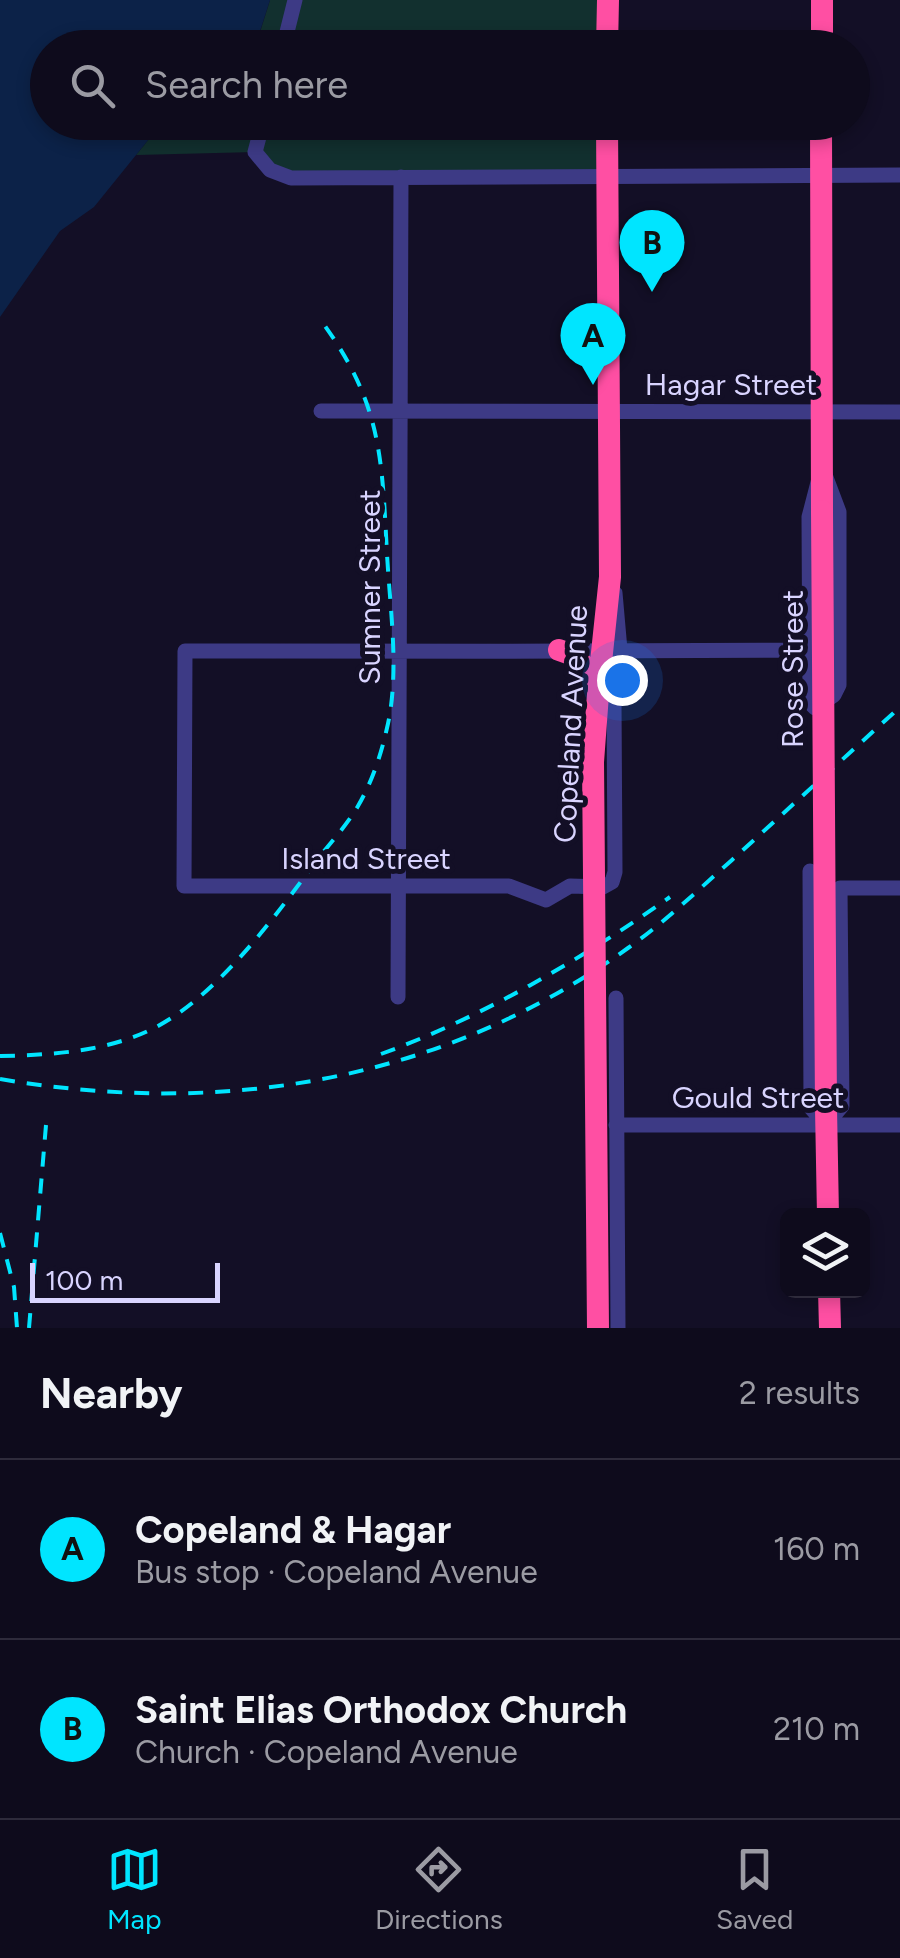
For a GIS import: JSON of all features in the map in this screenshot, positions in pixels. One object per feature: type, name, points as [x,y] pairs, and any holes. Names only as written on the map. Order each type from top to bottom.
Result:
[{"type":"highway","points":[[608,0],[608,30]]},
{"type":"highway","points":[[822,0],[822,30]]},
{"type":"highway","name":"Copeland Avenue","points":[[598,1328],[593,762],[598,681],[612,650],[607,140]]},
{"type":"highway","name":"Rose Street","points":[[821,140],[828,1208]]},
{"type":"highway","points":[[559,650],[572,655],[598,681]]},
{"type":"highway","points":[[829,1298],[830,1328]]},
{"type":"street","points":[[287,30],[295,0]]},
{"type":"street","points":[[258,140],[255,152],[270,170],[290,178],[900,175]]},
{"type":"street","name":"Sumner Street","points":[[398,997],[401,178]]},
{"type":"street","name":"Hagar Street","points":[[321,410],[900,412]]},
{"type":"street","points":[[822,467],[839,512],[839,685],[834,695],[815,708],[810,702],[809,516],[822,467]]},
{"type":"street","points":[[397,650],[810,650]]},
{"type":"street","name":"Island Street","points":[[397,650],[185,652],[184,886],[509,886],[546,900],[570,886],[604,886],[614,879],[612,650]]},
{"type":"street","points":[[810,871],[811,1108],[826,1117],[842,1106],[840,888],[900,888]]},
{"type":"street","points":[[616,998],[618,1328]]},
{"type":"street","name":"Gould Street","points":[[616,1125],[826,1117],[900,1125]]},
{"type":"green space","points":[[270,0],[608,0],[607,30],[261,30]]},
{"type":"green space","points":[[148,140],[607,140],[607,176],[291,178],[255,152],[136,155]]},
{"type":"water","points":[[0,0],[270,0],[260,30],[30,30],[30,140],[148,140],[94,207],[60,231],[0,317]]},
{"type":"railway","points":[[0,1056],[94,1048],[148,1031],[173,1017],[242,956],[349,820],[368,787],[385,738],[393,685],[383,490],[376,435],[368,409],[358,382],[325,326]]},
{"type":"railway","points":[[0,1079],[84,1090],[248,1090],[328,1078],[406,1058],[482,1030],[557,994],[642,938],[900,707]]},
{"type":"railway","points":[[381,1054],[457,1023],[531,985],[670,897]]},
{"type":"railway","points":[[29,1328],[46,1125]]},
{"type":"railway","points":[[0,1233],[14,1287],[17,1328]]},
{"type":"place","name":"Saint Elias Orthodox Church","points":[[652,292]]},
{"type":"place","name":"Copeland & Hagar","points":[[593,385]]}]
